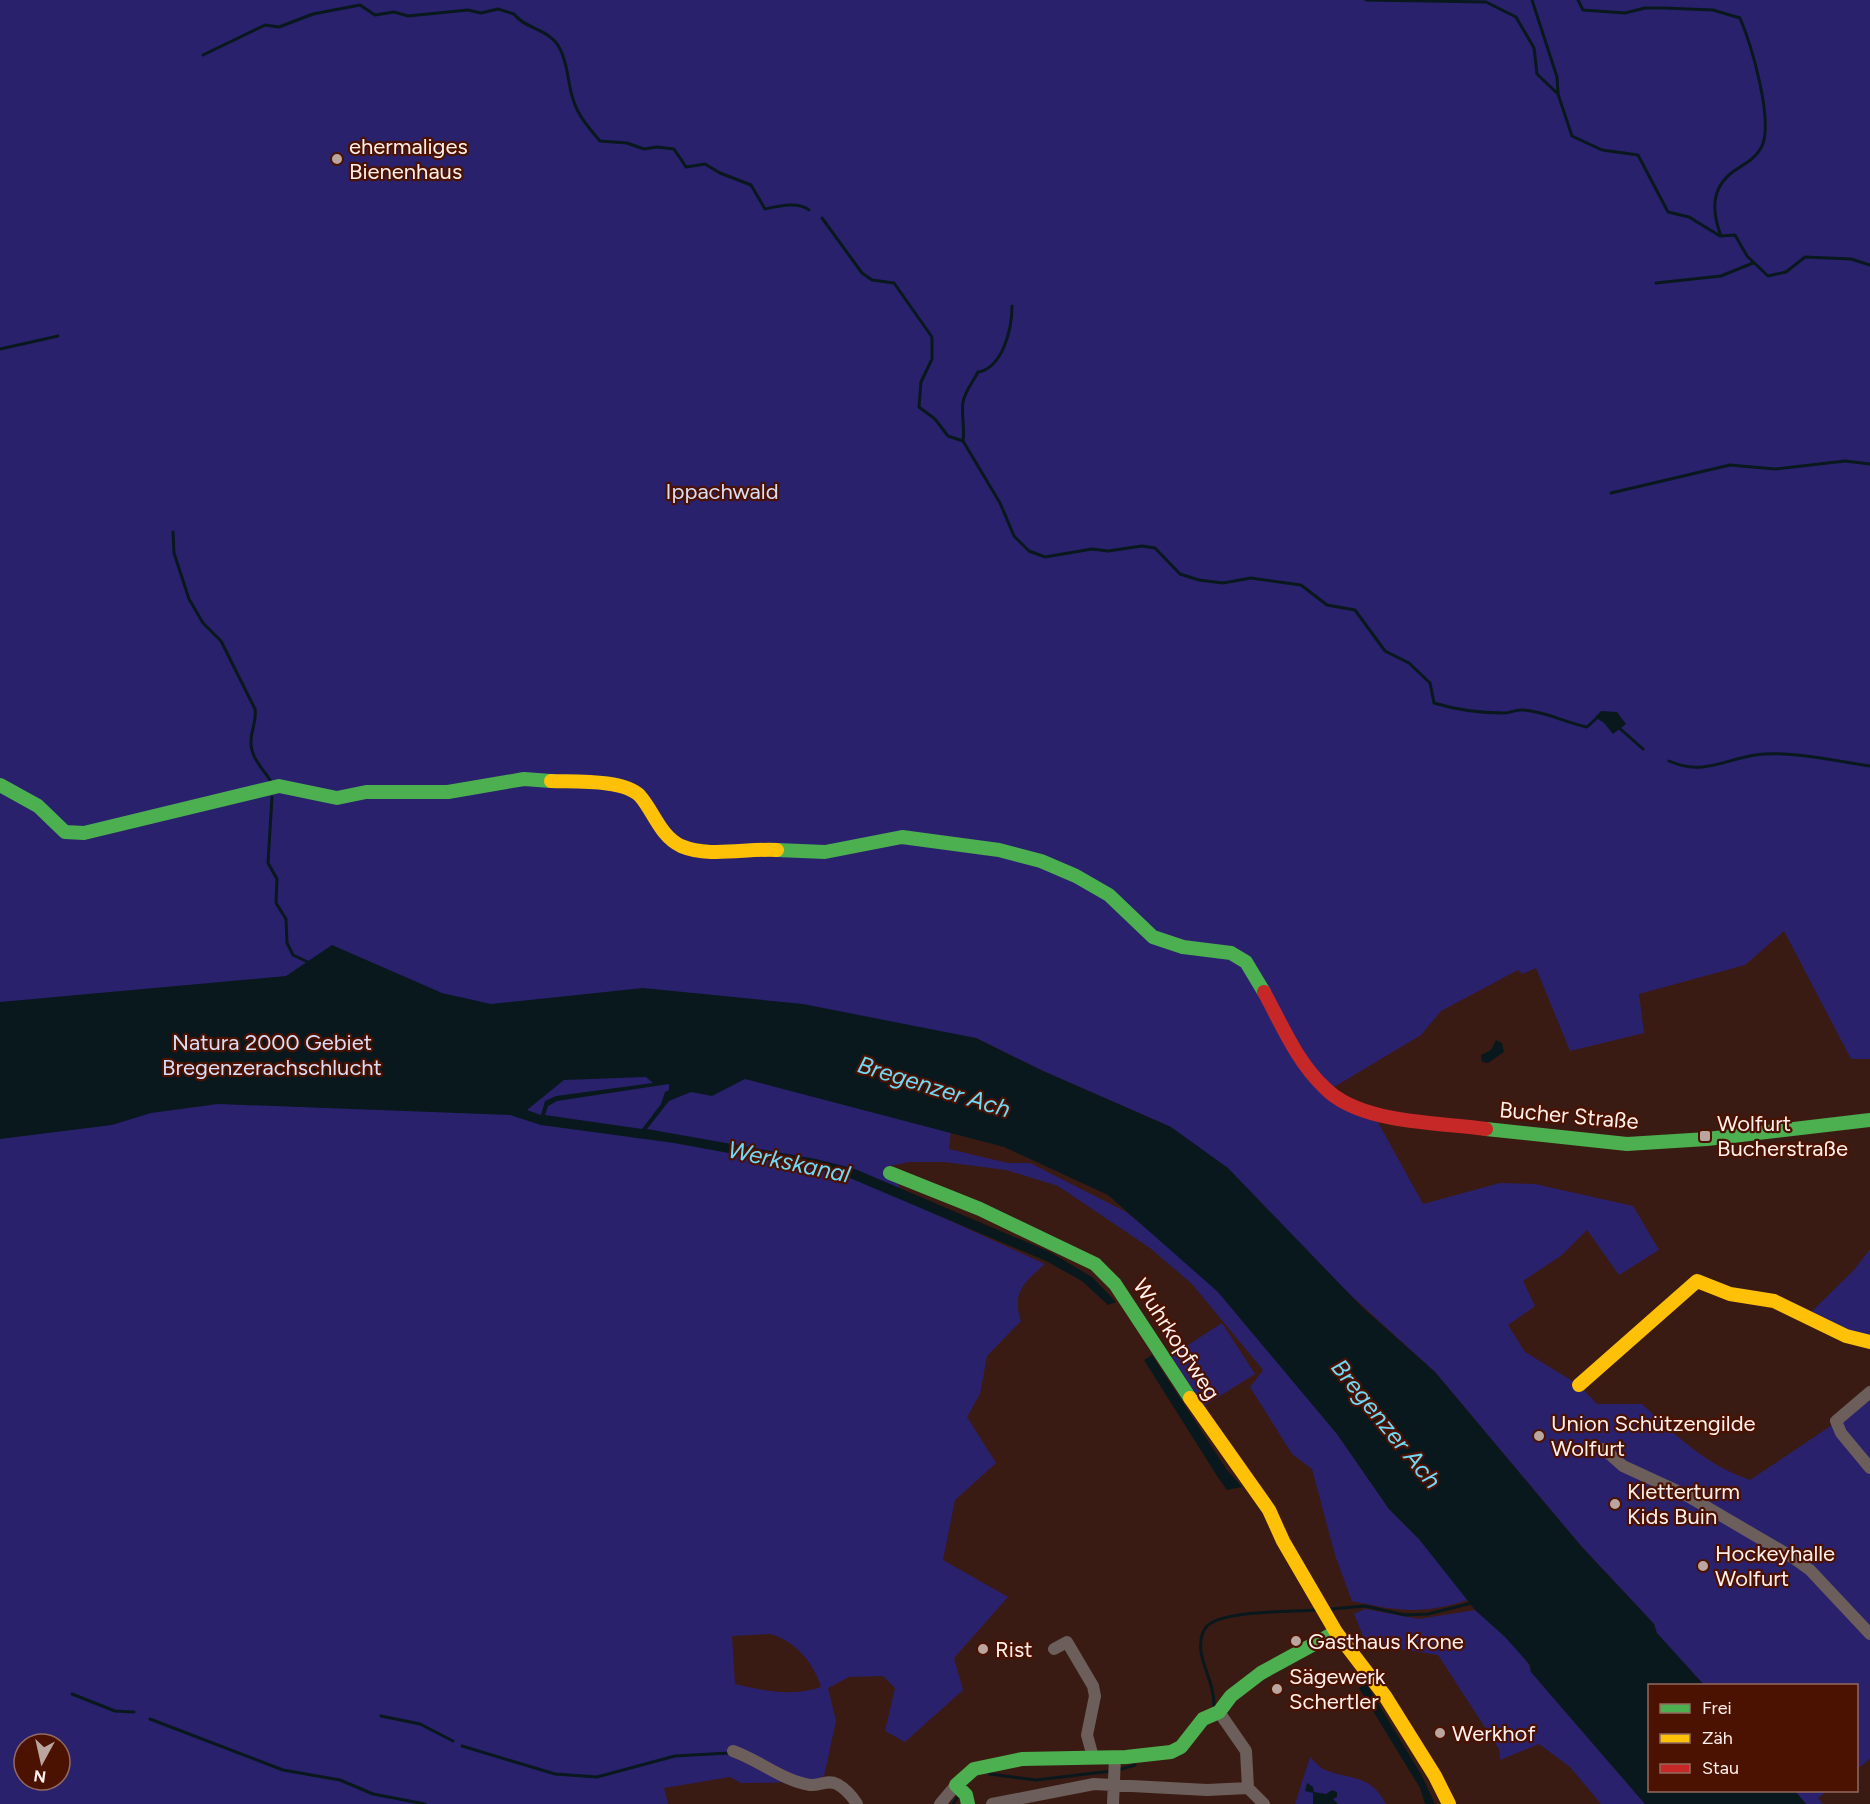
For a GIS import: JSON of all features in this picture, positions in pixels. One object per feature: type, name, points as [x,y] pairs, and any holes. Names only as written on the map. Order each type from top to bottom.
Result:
[{"type":"street","name":"Bucher Straße","points":[[0,785],[38,806],[65,832],[71,833],[84,833],[279,786],[337,798],[366,792],[448,792],[524,779],[619,785],[639,795],[664,832],[679,845],[699,851],[763,849],[825,852],[902,837],[999,850],[1041,861],[1076,876],[1109,895],[1152,937],[1183,947],[1231,953],[1246,962],[1311,1075],[1340,1101],[1380,1115],[1608,1144],[1707,1139],[1870,1120]]},
{"type":"street","name":"Wuhrkopfweg","points":[[890,1173],[980,1209],[1081,1257],[1106,1273],[1129,1302],[1188,1395],[1244,1471],[1269,1510],[1283,1542],[1336,1632],[1385,1696],[1436,1776],[1449,1804]]},
{"type":"street","points":[[1579,1385],[1697,1281],[1731,1294],[1774,1301],[1846,1336],[1870,1342]]},
{"type":"street","points":[[1870,1392],[1836,1421],[1841,1433],[1870,1468]]},
{"type":"street","points":[[1604,1449],[1623,1466],[1686,1495],[1792,1557],[1810,1570],[1870,1634]]},
{"type":"street","points":[[940,1804],[962,1793],[974,1769],[1003,1762],[1043,1758],[1115,1759],[1171,1752],[1181,1747],[1231,1696],[1261,1673],[1336,1632]]},
{"type":"street","points":[[1054,1649],[1067,1642],[1093,1686],[1095,1696],[1087,1735],[1093,1757]]},
{"type":"street","points":[[1214,1714],[1246,1751],[1248,1788],[1264,1804]]},
{"type":"street","points":[[733,1751],[754,1758],[792,1780],[813,1785],[829,1781],[849,1793],[857,1804]]},
{"type":"street","points":[[1113,1804],[1115,1759]]},
{"type":"street","points":[[992,1804],[1070,1786],[1115,1781],[1154,1788],[1207,1790],[1248,1788]]},
{"type":"green space","name":"Ippachwald","points":[[0,0],[1870,0],[1870,1059],[1851,1059],[1784,931],[1745,965],[1639,994],[1644,1033],[1570,1051],[1536,968],[1522,974],[1518,970],[1441,1011],[1421,1035],[1324,1093],[1375,1117],[1423,1204],[1500,1183],[1535,1184],[1633,1206],[1659,1250],[1619,1275],[1587,1230],[1562,1255],[1523,1281],[1535,1306],[1508,1325],[1525,1352],[1579,1385],[1597,1404],[1642,1404],[1692,1448],[1719,1466],[1750,1480],[1838,1421],[1870,1394],[1870,1759],[1858,1768],[1858,1684],[1703,1684],[1656,1633],[1654,1624],[1581,1546],[1435,1372],[1162,1123],[1043,1071],[976,1038],[961,1036],[949,1149],[1008,1163],[1030,1163],[1126,1212],[1163,1242],[1218,1292],[1337,1434],[1389,1509],[1419,1539],[1468,1600],[1423,1610],[1397,1609],[1352,1601],[1335,1555],[1312,1469],[1292,1454],[1250,1387],[1263,1370],[1192,1284],[1150,1248],[1058,1186],[1006,1170],[944,1162],[909,1162],[890,1166],[905,1200],[1045,1264],[1031,1276],[1019,1295],[1018,1311],[1021,1321],[987,1356],[980,1394],[967,1417],[996,1463],[955,1500],[943,1560],[1008,1597],[954,1658],[963,1690],[905,1742],[885,1731],[895,1688],[883,1676],[849,1677],[828,1688],[836,1721],[824,1776],[810,1782],[741,1783],[730,1777],[664,1788],[668,1804],[0,1804]],"holes":[[[771,1634],[788,1642],[808,1661],[821,1687],[789,1692],[767,1691],[735,1684],[732,1636]]]},
{"type":"green space","points":[[1870,1249],[1870,1339],[1808,1315],[1854,1270]]},
{"type":"green space","points":[[1222,1323],[1255,1374],[1204,1406],[1171,1356]]},
{"type":"green space","points":[[1365,1609],[1419,1619],[1475,1610],[1516,1647],[1531,1672],[1645,1804],[1601,1804],[1570,1767],[1539,1744],[1500,1760],[1499,1749],[1438,1655],[1387,1647],[1368,1648],[1354,1614]]},
{"type":"green space","points":[[1310,1757],[1325,1770],[1367,1783],[1380,1794],[1386,1804],[1295,1804]]},
{"type":"green space","points":[[1796,1792],[1826,1792],[1818,1798],[1823,1804],[1806,1804]]},
{"type":"water","points":[[1601,711],[1617,712],[1626,724],[1613,734],[1604,723],[1595,717]]},
{"type":"water","points":[[332,945],[442,993],[491,1004],[643,988],[803,1004],[976,1038],[1043,1071],[1171,1127],[1228,1168],[1362,1307],[1435,1372],[1581,1546],[1654,1624],[1657,1633],[1703,1684],[1648,1684],[1648,1792],[1796,1792],[1806,1804],[1645,1804],[1531,1672],[1530,1665],[1505,1637],[1475,1610],[1419,1539],[1389,1509],[1337,1434],[1218,1292],[1108,1195],[1004,1147],[745,1079],[712,1096],[691,1092],[669,1101],[647,1129],[816,1159],[855,1169],[1050,1252],[1092,1277],[1116,1302],[1108,1305],[1082,1281],[1046,1261],[838,1173],[674,1143],[541,1125],[510,1115],[218,1104],[151,1113],[112,1125],[0,1139],[0,1002],[286,976]],"holes":[[[646,1077],[653,1083],[556,1096],[545,1101],[541,1115],[527,1110],[564,1080]],[[669,1084],[669,1090],[665,1092],[661,1104],[642,1129],[545,1115],[548,1106],[557,1101]]]},
{"type":"water","points":[[1496,1040],[1502,1043],[1504,1052],[1488,1063],[1482,1062],[1481,1055],[1491,1050]]},
{"type":"water","points":[[1152,1355],[1227,1470],[1242,1487],[1227,1490],[1217,1476],[1144,1360]]},
{"type":"water","points":[[1366,1683],[1422,1776],[1435,1804],[1425,1804],[1420,1788],[1359,1688]]},
{"type":"water","points":[[1307,1783],[1313,1787],[1314,1792],[1326,1794],[1332,1790],[1337,1792],[1337,1797],[1333,1799],[1338,1804],[1313,1804],[1313,1793],[1305,1791]]},
{"type":"waterway","points":[[1366,0],[1486,2],[1516,17],[1534,48],[1537,74],[1558,94],[1572,136],[1602,150],[1638,155],[1668,212],[1689,217],[1720,236]]},
{"type":"waterway","points":[[1532,0],[1557,77],[1558,93]]},
{"type":"waterway","points":[[1578,0],[1583,10],[1625,13],[1645,8],[1713,10],[1740,18],[1760,83],[1765,136],[1759,152],[1726,178],[1717,193],[1715,209],[1721,236],[1735,235],[1747,256],[1768,276],[1786,272],[1805,257],[1851,259],[1870,265]]},
{"type":"waterway","points":[[203,55],[265,25],[279,27],[313,14],[360,5],[375,15],[394,12],[408,16],[468,10],[481,13],[498,9],[514,14],[524,23],[555,41],[565,60],[576,107],[585,123],[600,141],[627,143],[644,149],[657,147],[674,149],[686,167],[705,164],[720,173],[751,185],[765,209],[794,205],[809,210]]},
{"type":"waterway","points":[[822,218],[862,273],[872,280],[894,283],[932,337],[932,359],[921,382],[919,407],[935,419],[948,436],[963,441],[1000,503],[1014,536],[1029,551],[1045,557],[1092,549],[1108,551],[1142,546],[1155,548],[1180,574],[1199,580],[1223,583],[1251,578],[1301,585],[1327,605],[1355,610],[1385,651],[1409,663],[1430,683],[1434,703],[1486,712],[1531,711],[1587,727],[1599,716]]},
{"type":"waterway","points":[[1656,283],[1721,276],[1753,263]]},
{"type":"waterway","points":[[963,441],[964,398],[978,372],[987,369],[1000,355],[1008,335],[1012,306]]},
{"type":"waterway","points":[[0,349],[58,336]]},
{"type":"waterway","points":[[1611,493],[1730,465],[1775,469],[1845,461],[1870,464]]},
{"type":"waterway","points":[[173,532],[174,553],[189,599],[203,623],[221,641],[255,709],[251,737],[252,752],[270,780]]},
{"type":"waterway","points":[[1617,726],[1643,749]]},
{"type":"waterway","points":[[1669,761],[1702,767],[1755,755],[1783,754],[1870,766]]},
{"type":"waterway","points":[[272,797],[268,863],[277,879],[276,903],[286,919],[287,943],[293,955],[310,963]]},
{"type":"waterway","points":[[1331,1609],[1365,1606],[1405,1615],[1428,1614],[1472,1603]]},
{"type":"waterway","points":[[1214,1706],[1213,1692],[1201,1649],[1202,1635],[1207,1626],[1215,1621],[1242,1614],[1316,1610]]},
{"type":"waterway","points":[[72,1694],[115,1711],[134,1712]]},
{"type":"waterway","points":[[381,1716],[420,1724],[453,1741]]},
{"type":"waterway","points":[[150,1719],[283,1770],[340,1780],[373,1794],[425,1804]]},
{"type":"waterway","points":[[462,1746],[555,1774],[597,1777],[675,1756],[729,1753]]},
{"type":"waterway","points":[[1118,1770],[1135,1765]]},
{"type":"waterway","points":[[990,1774],[1036,1780],[1112,1771]]},
{"type":"waterway","points":[[953,1804],[959,1795]]},
{"type":"traffic: fast","points":[[0,785],[38,806],[65,832],[84,833],[279,786],[337,798],[366,792],[448,792],[524,779],[551,781]]},
{"type":"traffic: fast","points":[[777,850],[825,852],[902,837],[999,850],[1041,861],[1076,876],[1109,895],[1153,937],[1183,947],[1231,953],[1246,962],[1264,992]]},
{"type":"traffic: fast","points":[[1486,1129],[1627,1144],[1707,1139],[1870,1120]]},
{"type":"traffic: fast","points":[[890,1173],[980,1209],[1095,1264],[1115,1284],[1190,1398]]},
{"type":"traffic: fast","points":[[968,1804],[966,1795],[956,1785],[974,1769],[1022,1759],[1126,1757],[1171,1752],[1181,1747],[1203,1719],[1219,1712],[1231,1696],[1261,1673],[1336,1632]]},
{"type":"traffic: slow","points":[[551,781],[598,782],[633,791],[645,802],[668,836],[674,842],[692,850],[716,852],[777,850]]},
{"type":"traffic: slow","points":[[1579,1385],[1697,1281],[1730,1294],[1774,1301],[1846,1336],[1870,1342]]},
{"type":"traffic: slow","points":[[1190,1398],[1269,1510],[1283,1541],[1336,1632],[1385,1696],[1435,1776],[1449,1804]]},
{"type":"traffic: jam","points":[[1264,992],[1306,1067],[1325,1088],[1340,1100],[1358,1109],[1379,1115],[1486,1129]]},
{"type":"place","name":"ehermaliges Bienenhaus","points":[[337,159]]},
{"type":"place","name":"Wolfurt Bucherstraße","points":[[1705,1136]]},
{"type":"place","name":"Union Schützengilde Wolfurt","points":[[1539,1436]]},
{"type":"place","name":"Kletterturm Kids Buin","points":[[1615,1504]]},
{"type":"place","name":"Hockeyhalle Wolfurt","points":[[1703,1566]]},
{"type":"place","name":"Gasthaus Krone","points":[[1296,1641]]},
{"type":"place","name":"Rist","points":[[983,1649]]},
{"type":"place","name":"Sägewerk Schertler","points":[[1277,1689]]},
{"type":"place","name":"Werkhof","points":[[1440,1733]]},
{"type":"park label","name":"Natura 2000 Gebiet Bregenzerachschlucht","points":[[272,1054]]},
{"type":"water label","name":"Bregenzer Ach","points":[[934,1087]]},
{"type":"water label","name":"Werkskanal","points":[[789,1162]]},
{"type":"water label","name":"Bregenzer Ach","points":[[1386,1424]]}]
